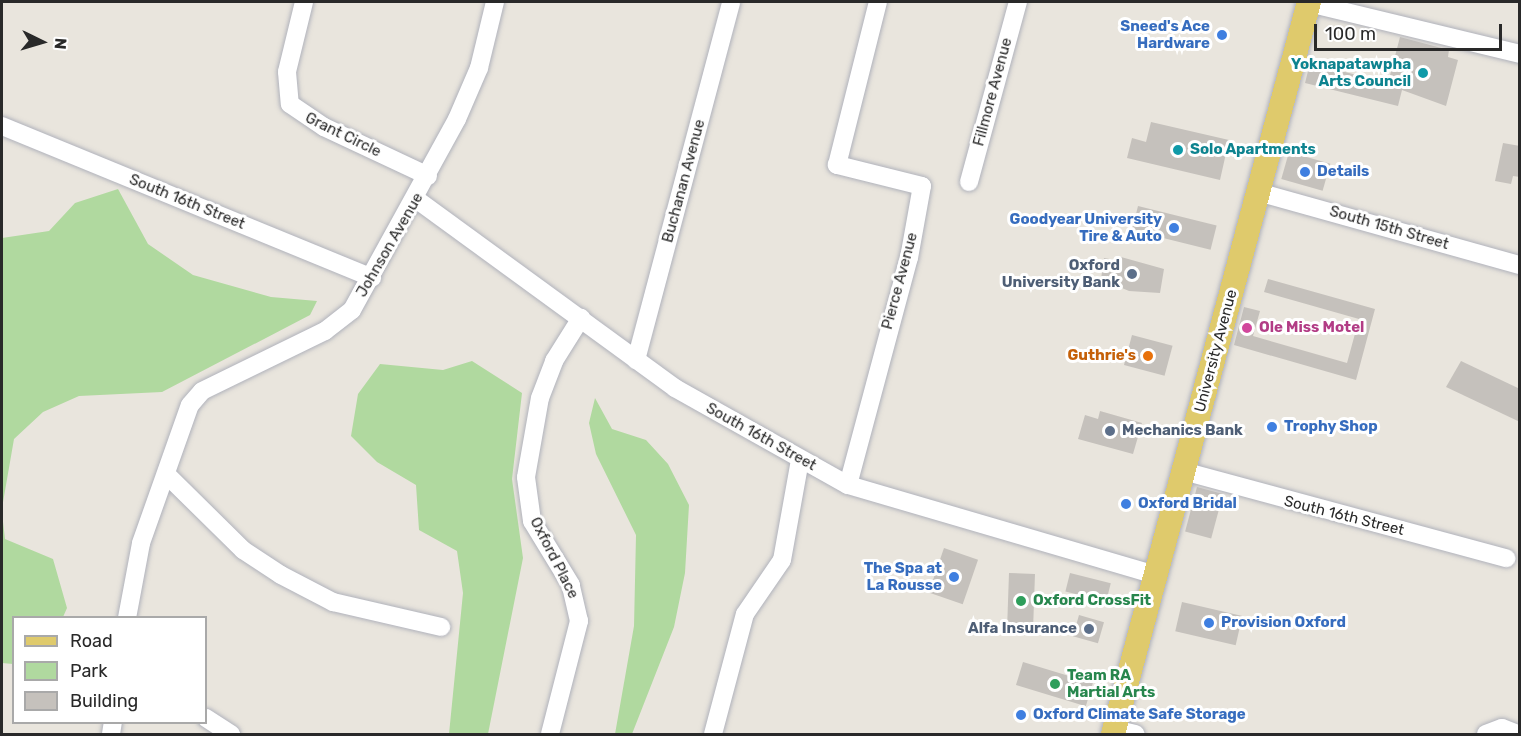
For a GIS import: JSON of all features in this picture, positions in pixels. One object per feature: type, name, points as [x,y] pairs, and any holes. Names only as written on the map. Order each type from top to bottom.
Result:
[{"type":"main road","name":"University Avenue","points":[[1121,733],[1155,575],[1308,2]]},
{"type":"street","name":"Grant Circle","points":[[304,2],[287,72],[290,104],[324,127],[429,176]]},
{"type":"street","name":"Johnson Avenue","points":[[127,616],[141,543],[167,476],[190,405],[202,391],[325,331],[352,310],[429,176],[476,74],[495,2]]},
{"type":"street","name":"Buchanan Avenue","points":[[636,360],[731,2]]},
{"type":"street","name":"Pierce Avenue","points":[[848,485],[909,258],[922,186],[837,165],[878,2]]},
{"type":"street","name":"Fillmore Avenue","points":[[969,182],[1018,2]]},
{"type":"street","points":[[1308,2],[1518,50]]},
{"type":"street","name":"South 16th Street","points":[[2,126],[372,278]]},
{"type":"street","name":"South 15th Street","points":[[1258,192],[1520,265]]},
{"type":"street","name":"South 16th Street","points":[[416,200],[684,393],[848,485],[1155,575]]},
{"type":"street","name":"Oxford Place","points":[[550,735],[579,621],[571,585],[532,521],[526,477],[540,398],[554,361],[581,318]]},
{"type":"street","points":[[713,735],[746,614],[782,560],[800,460]]},
{"type":"street","name":"South 16th Street","points":[[1183,471],[1506,558]]},
{"type":"street","points":[[167,476],[243,550],[281,575],[333,602],[441,627]]},
{"type":"street","points":[[207,719],[231,735]]},
{"type":"street","points":[[1486,735],[1503,728],[1518,735]]},
{"type":"green space","points":[[118,189],[148,244],[193,275],[271,297],[317,301],[310,315],[162,392],[79,396],[43,412],[14,439],[2,508],[2,238],[49,231],[75,203]]},
{"type":"green space","points":[[472,361],[522,393],[512,479],[523,558],[488,734],[449,734],[463,593],[457,551],[419,530],[416,485],[377,462],[351,436],[358,394],[380,364],[443,370]]},
{"type":"green space","points":[[595,398],[612,429],[646,440],[668,464],[689,505],[685,573],[674,627],[632,734],[615,734],[634,626],[636,535],[596,454],[589,423]]},
{"type":"green space","points":[[2,513],[5,539],[53,559],[67,608],[63,616],[12,616],[12,664],[2,663]]},
{"type":"building","name":"Yoknapatawpha Arts Council","points":[[1400,37],[1449,50],[1448,57],[1458,60],[1446,106],[1402,90],[1398,106],[1305,83],[1310,63],[1388,83]]},
{"type":"building","name":"Solo Apartments","points":[[1151,122],[1229,140],[1220,180],[1127,158],[1132,138],[1146,142]]},
{"type":"building","points":[[1503,143],[1520,146],[1520,177],[1513,176],[1511,184],[1495,181]]},
{"type":"building","name":"Details","points":[[1289,152],[1330,164],[1323,191],[1281,179]]},
{"type":"building","name":"Goodyear University Tire & Auto","points":[[1138,206],[1217,226],[1211,250],[1132,230]]},
{"type":"building","name":"Oxford University Bank","points":[[1121,257],[1164,269],[1160,293],[1129,291],[1101,279],[1104,258],[1120,261]]},
{"type":"building","name":"Ole Miss Motel","points":[[1268,279],[1375,309],[1356,380],[1234,345],[1244,307],[1260,311],[1253,336],[1347,363],[1359,319],[1264,292]]},
{"type":"building","name":"Guthrie's","points":[[1132,335],[1173,346],[1165,376],[1124,365]]},
{"type":"building","points":[[1461,361],[1520,389],[1520,422],[1446,387]]},
{"type":"building","name":"Mechanics Bank","points":[[1100,411],[1142,423],[1133,454],[1078,439],[1085,415],[1098,419]]},
{"type":"building","points":[[1197,487],[1223,494],[1211,538],[1185,531]]},
{"type":"building","name":"The Spa at La Rousse","points":[[944,548],[978,560],[963,604],[929,592]]},
{"type":"building","name":"Oxford CrossFit","points":[[1009,573],[1035,574],[1033,629],[1007,628]]},
{"type":"building","points":[[1070,573],[1111,583],[1106,602],[1065,591]]},
{"type":"building","name":"Provision Oxford","points":[[1182,602],[1242,616],[1236,645],[1175,631]]},
{"type":"building","name":"Alfa Insurance","points":[[1079,615],[1104,622],[1098,643],[1073,636]]},
{"type":"building","name":"Team RA Martial Arts","points":[[1023,662],[1093,683],[1086,706],[1016,685]]},
{"type":"place","name":"Sneed's Ace Hardware","points":[[1222,35]]},
{"type":"place","name":"Yoknapatawpha Arts Council","points":[[1423,73]]},
{"type":"place","name":"Solo Apartments","points":[[1178,150]]},
{"type":"place","name":"Details","points":[[1305,172]]},
{"type":"place","name":"Goodyear University Tire & Auto","points":[[1174,228]]},
{"type":"place","name":"Oxford University Bank","points":[[1132,274]]},
{"type":"place","name":"Ole Miss Motel","points":[[1247,328]]},
{"type":"place","name":"Guthrie's","points":[[1148,356]]},
{"type":"place","name":"Trophy Shop","points":[[1272,427]]},
{"type":"place","name":"Mechanics Bank","points":[[1110,431]]},
{"type":"place","name":"Oxford Bridal","points":[[1126,504]]},
{"type":"place","name":"The Spa at La Rousse","points":[[954,577]]},
{"type":"place","name":"Oxford CrossFit","points":[[1021,601]]},
{"type":"place","name":"Provision Oxford","points":[[1209,623]]},
{"type":"place","name":"Alfa Insurance","points":[[1089,629]]},
{"type":"place","name":"Team RA Martial Arts","points":[[1055,684]]},
{"type":"place","name":"Oxford Climate Safe Storage","points":[[1021,715]]}]
